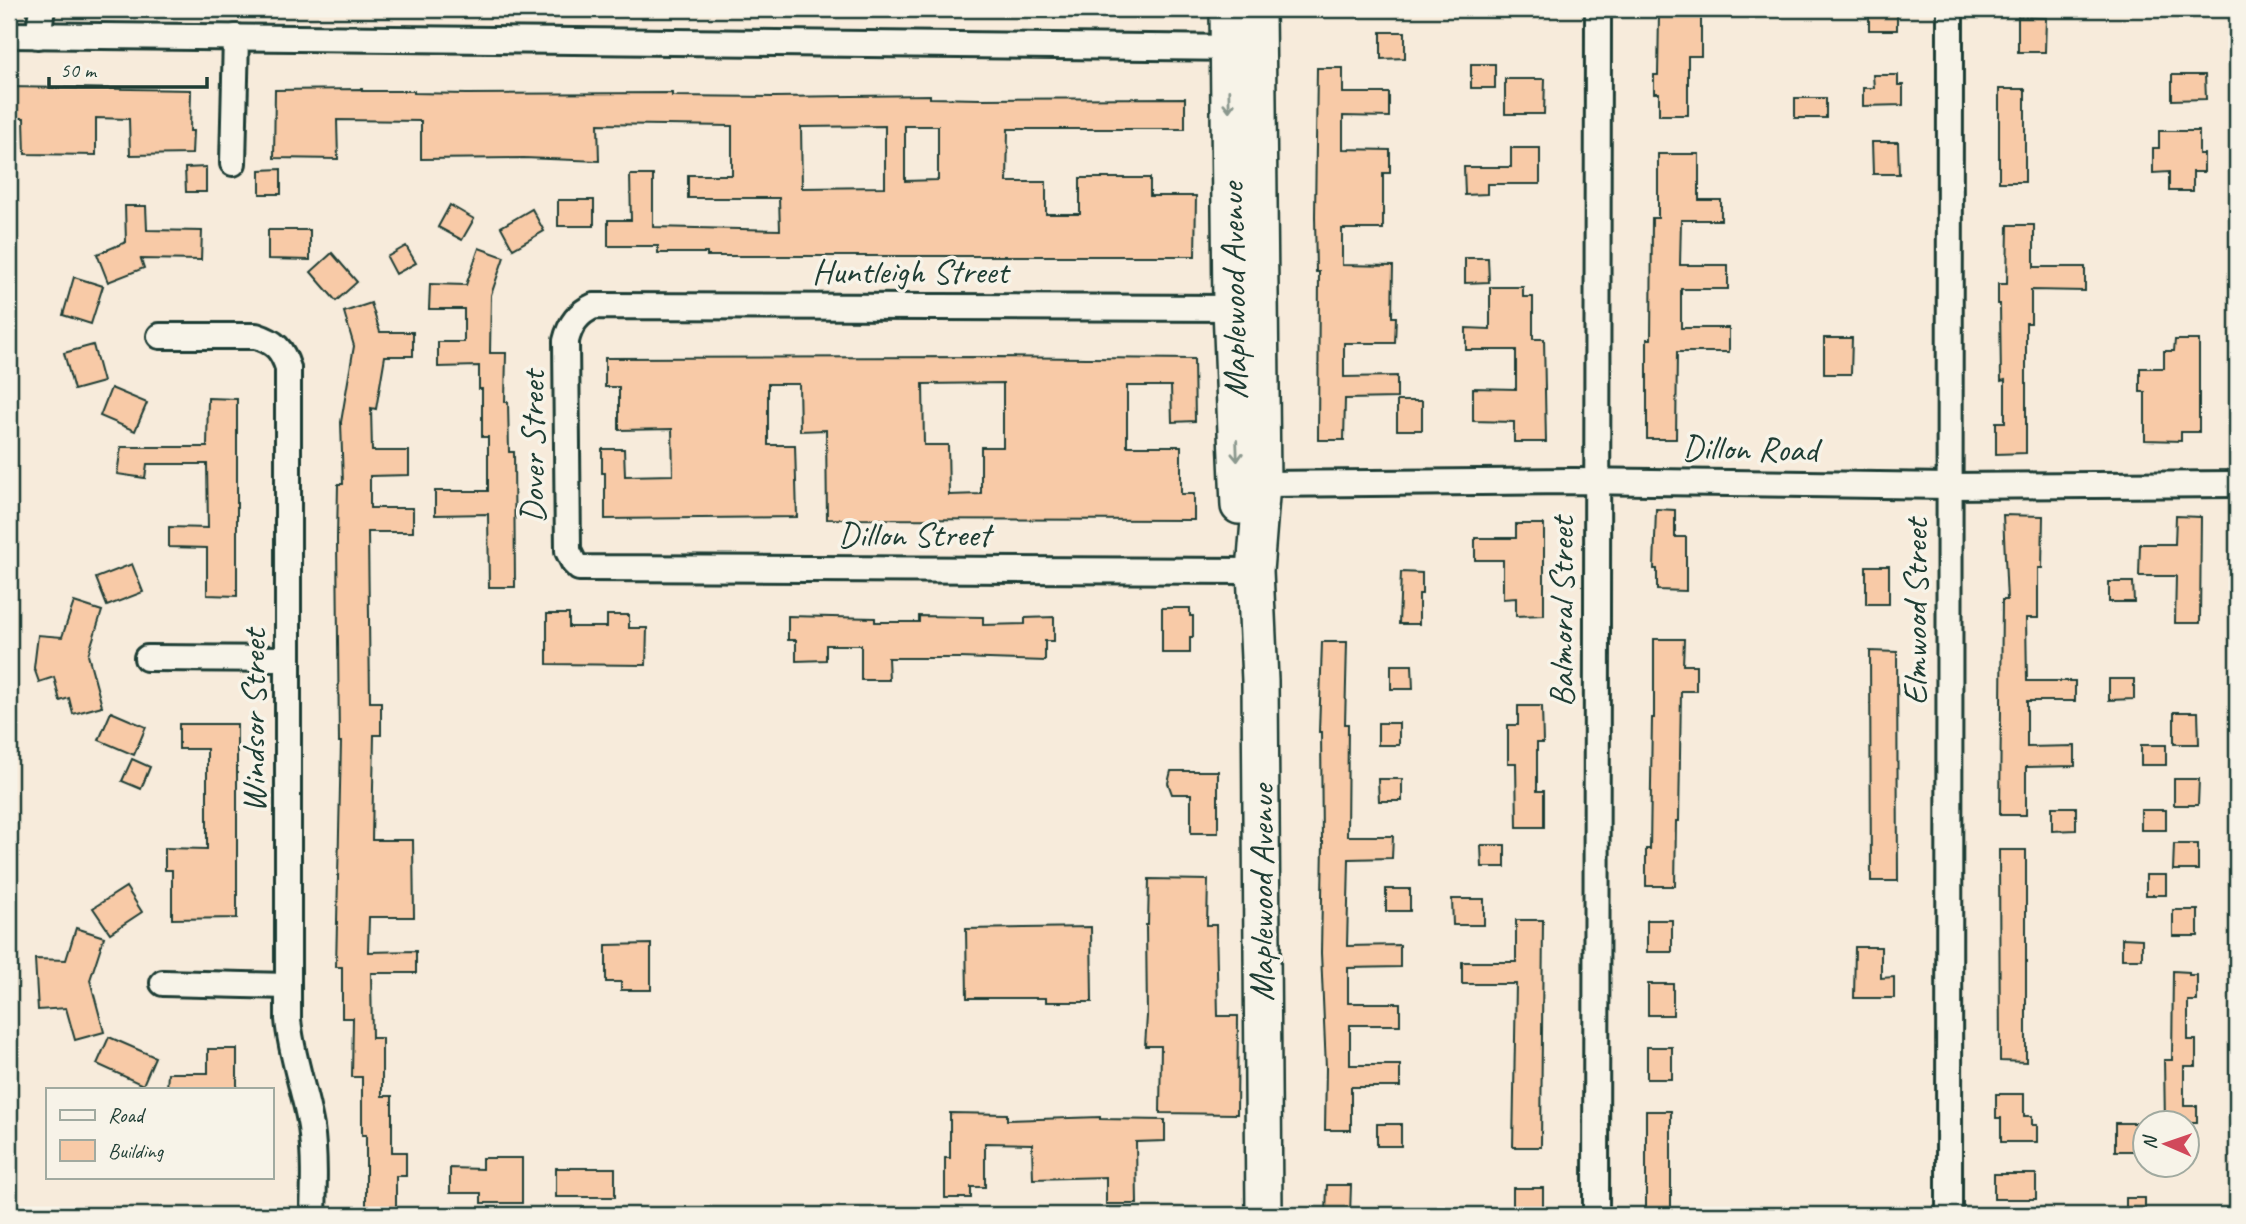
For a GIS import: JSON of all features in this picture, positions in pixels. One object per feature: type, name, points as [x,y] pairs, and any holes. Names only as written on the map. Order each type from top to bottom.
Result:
[{"type":"street","points":[[38,36],[42,9]]},
{"type":"street","name":"Maplewood Avenue","points":[[1228,9],[1243,48],[1246,308],[1240,515],[1255,571]]},
{"type":"street","name":"Maplewood Avenue","points":[[1243,48],[1257,9]]},
{"type":"street","name":"Balmoral Street","points":[[1595,1215],[1598,9]]},
{"type":"street","name":"Elmwood Street","points":[[1949,1215],[1950,9]]},
{"type":"street","points":[[9,35],[1243,48]]},
{"type":"street","points":[[233,163],[236,37]]},
{"type":"street","name":"Huntleigh Street","points":[[569,328],[582,312],[594,306],[605,305],[1246,308]]},
{"type":"street","name":"Maplewood Avenue","points":[[1246,308],[1262,484],[1255,571],[1260,681],[1264,1215]]},
{"type":"street","name":"Dover Street","points":[[569,328],[566,341],[568,551],[574,563]]},
{"type":"street","name":"Windsor Street","points":[[160,336],[256,336],[270,341],[283,353],[288,368],[288,986],[290,1036],[314,1151],[313,1215]]},
{"type":"street","name":"Dillon Road","points":[[1262,484],[2237,484]]},
{"type":"street","name":"Dillon Street","points":[[574,563],[579,568],[1255,571]]},
{"type":"street","points":[[147,657],[288,659]]},
{"type":"street","points":[[163,983],[288,986]]},
{"type":"building","points":[[1869,9],[1897,9],[1897,30],[1869,30]]},
{"type":"building","points":[[1659,14],[1701,14],[1701,56],[1688,56],[1688,115],[1659,115],[1659,93],[1654,93],[1654,75],[1658,75]]},
{"type":"building","points":[[2018,17],[2046,18],[2045,52],[2018,52]]},
{"type":"building","points":[[1381,32],[1405,32],[1405,58],[1381,59]]},
{"type":"building","points":[[1471,64],[1495,64],[1495,88],[1471,88]]},
{"type":"building","points":[[1317,68],[1343,68],[1343,93],[1389,93],[1389,117],[1343,116],[1343,149],[1390,150],[1390,173],[1383,173],[1383,229],[1342,229],[1342,265],[1393,266],[1392,317],[1396,317],[1395,343],[1344,343],[1344,377],[1397,376],[1397,398],[1345,399],[1344,440],[1318,440],[1319,272],[1316,272],[1315,216]]},
{"type":"building","points":[[1873,75],[1898,75],[1898,85],[1903,85],[1903,105],[1863,106],[1863,88],[1874,88]]},
{"type":"building","points":[[2172,75],[2205,75],[2206,99],[2172,100]]},
{"type":"building","points":[[1505,79],[1545,79],[1544,114],[1505,114]]},
{"type":"building","points":[[9,87],[191,90],[192,154],[130,155],[129,119],[96,118],[96,155],[25,154],[24,118],[9,118]]},
{"type":"building","points":[[362,89],[466,94],[672,93],[672,96],[774,97],[930,95],[930,98],[980,99],[1185,98],[1185,129],[1008,129],[1007,182],[1046,182],[1046,214],[1080,214],[1080,178],[1150,178],[1150,196],[1196,196],[1195,256],[707,256],[707,253],[658,253],[658,246],[608,246],[608,220],[631,220],[630,175],[653,175],[653,227],[780,230],[779,198],[688,198],[688,175],[732,175],[732,126],[598,124],[599,161],[524,158],[421,159],[421,121],[337,120],[338,159],[274,158],[275,90]],"holes":[[[885,126],[885,187],[802,188],[801,127]],[[905,126],[938,126],[938,180],[905,181]]]},
{"type":"building","points":[[1999,89],[2025,89],[2025,182],[1999,182]]},
{"type":"building","points":[[1795,98],[1826,98],[1826,118],[1795,118]]},
{"type":"building","points":[[2159,131],[2199,131],[2199,154],[2204,154],[2204,172],[2193,172],[2193,191],[2169,191],[2169,172],[2153,173],[2153,148],[2159,148]]},
{"type":"building","points":[[1872,142],[1898,142],[1899,174],[1873,174]]},
{"type":"building","points":[[1511,148],[1540,148],[1540,184],[1487,184],[1487,194],[1465,195],[1464,167],[1511,167]]},
{"type":"building","points":[[1658,154],[1699,154],[1699,200],[1721,200],[1721,220],[1681,220],[1680,265],[1728,265],[1728,289],[1681,289],[1681,328],[1729,328],[1729,352],[1677,352],[1676,439],[1647,439],[1647,339],[1651,339],[1652,218],[1658,218]]},
{"type":"building","points":[[206,167],[206,192],[186,192],[185,168]]},
{"type":"building","points":[[281,169],[281,194],[260,194],[260,170]]},
{"type":"building","points":[[558,200],[594,200],[594,226],[558,226]]},
{"type":"building","points":[[450,205],[474,219],[462,240],[438,227]]},
{"type":"building","points":[[125,206],[146,206],[147,230],[202,231],[201,260],[141,259],[144,268],[108,282],[97,254],[126,242]]},
{"type":"building","points":[[532,209],[544,231],[513,249],[501,227]]},
{"type":"building","points":[[2008,225],[2034,225],[2034,267],[2085,267],[2085,291],[2031,290],[2031,323],[2026,323],[2026,453],[1996,454],[1996,422],[2005,422],[2005,380],[2001,381],[1998,284],[2007,284]]},
{"type":"building","points":[[268,230],[310,230],[310,260],[268,259]]},
{"type":"building","points":[[406,246],[416,263],[396,274],[387,257]]},
{"type":"building","points":[[479,248],[504,257],[491,295],[490,353],[506,353],[505,402],[508,402],[509,452],[514,452],[515,587],[489,587],[488,514],[435,515],[435,491],[488,491],[488,437],[482,437],[479,366],[438,367],[438,342],[464,342],[464,309],[429,309],[430,284],[466,285]]},
{"type":"building","points":[[332,253],[357,282],[336,301],[311,272]]},
{"type":"building","points":[[1465,258],[1488,258],[1489,282],[1465,283]]},
{"type":"building","points":[[74,277],[103,286],[91,324],[63,315]]},
{"type":"building","points":[[1490,287],[1523,287],[1523,297],[1533,297],[1533,339],[1544,339],[1546,442],[1514,442],[1514,422],[1473,421],[1473,388],[1516,389],[1516,350],[1466,350],[1466,328],[1490,329]]},
{"type":"building","points":[[371,303],[380,332],[413,332],[413,356],[385,356],[376,409],[371,408],[372,451],[409,451],[409,475],[370,476],[370,508],[413,508],[413,532],[368,532],[370,702],[381,702],[381,735],[374,735],[372,840],[413,840],[414,917],[369,917],[368,952],[416,951],[416,973],[371,973],[372,1038],[382,1038],[382,1096],[392,1096],[392,1152],[406,1152],[406,1176],[396,1176],[396,1215],[366,1215],[366,1135],[362,1135],[362,1077],[352,1077],[353,1018],[342,1018],[342,967],[336,967],[341,742],[338,484],[343,484],[341,422],[354,346],[344,312]]},
{"type":"building","points":[[1824,338],[1852,338],[1851,374],[1824,374]]},
{"type":"building","points":[[2175,340],[2199,340],[2199,432],[2181,432],[2181,441],[2145,440],[2145,392],[2140,392],[2140,368],[2164,368],[2164,351],[2174,351]]},
{"type":"building","points":[[93,345],[103,382],[74,390],[64,353]]},
{"type":"building","points":[[605,358],[1194,359],[1195,421],[1172,422],[1171,386],[1127,386],[1127,446],[1181,446],[1181,494],[1194,494],[1194,520],[827,519],[826,430],[800,431],[799,384],[768,384],[768,445],[795,445],[797,517],[605,519],[602,449],[624,449],[625,476],[673,475],[672,429],[619,430],[619,387],[605,387]],"holes":[[[1003,383],[1003,447],[981,447],[981,494],[949,495],[948,445],[924,445],[923,384]]]},
{"type":"building","points":[[111,388],[147,403],[135,431],[100,416]]},
{"type":"building","points":[[208,398],[237,399],[237,596],[207,595],[207,548],[169,547],[169,527],[208,528],[207,464],[147,464],[145,478],[117,474],[121,447],[207,447]]},
{"type":"building","points":[[1397,401],[1422,401],[1422,430],[1397,430]]},
{"type":"building","points":[[1656,509],[1675,510],[1675,537],[1686,537],[1686,591],[1657,590],[1657,569],[1654,569]]},
{"type":"building","points":[[2003,515],[2043,516],[2042,568],[2038,568],[2038,618],[2026,618],[2027,681],[2075,681],[2075,701],[2027,701],[2027,747],[2075,746],[2075,766],[2026,767],[2026,815],[2000,815],[2002,600],[2007,600]]},
{"type":"building","points":[[2176,516],[2201,517],[2200,623],[2175,623],[2176,576],[2139,576],[2140,544],[2175,544]]},
{"type":"building","points":[[1516,524],[1544,524],[1544,615],[1516,616],[1516,598],[1503,599],[1503,560],[1475,560],[1475,538],[1516,538]]},
{"type":"building","points":[[132,564],[143,592],[107,606],[96,578]]},
{"type":"building","points":[[1866,566],[1889,566],[1889,604],[1866,604]]},
{"type":"building","points":[[1401,572],[1422,573],[1419,624],[1399,624]]},
{"type":"building","points":[[2109,582],[2133,582],[2134,602],[2109,602]]},
{"type":"building","points":[[74,602],[102,611],[88,655],[102,706],[73,714],[69,698],[60,701],[54,677],[39,682],[34,668],[38,635],[62,637]]},
{"type":"building","points":[[1162,608],[1190,608],[1190,616],[1193,616],[1193,637],[1190,637],[1190,653],[1162,653]]},
{"type":"building","points":[[547,614],[569,614],[569,627],[607,627],[607,615],[629,615],[629,628],[647,628],[646,665],[547,664]]},
{"type":"building","points":[[788,616],[875,618],[875,622],[919,622],[919,616],[983,617],[983,625],[1025,624],[1025,618],[1054,617],[1054,641],[1045,641],[1045,661],[888,658],[889,680],[861,680],[861,645],[826,645],[826,660],[796,661],[796,640],[788,640]]},
{"type":"building","points":[[1654,639],[1684,639],[1683,665],[1696,665],[1696,691],[1681,691],[1675,886],[1646,886],[1646,849],[1650,849]]},
{"type":"building","points":[[1322,642],[1347,642],[1347,836],[1393,836],[1392,858],[1349,859],[1347,946],[1400,945],[1400,967],[1348,968],[1348,1003],[1400,1003],[1400,1025],[1350,1025],[1350,1065],[1400,1065],[1400,1087],[1351,1087],[1351,1130],[1325,1130],[1326,1068],[1321,953],[1323,842],[1319,732]]},
{"type":"building","points":[[1870,651],[1897,652],[1898,881],[1871,881]]},
{"type":"building","points":[[1391,665],[1412,665],[1413,689],[1391,689]]},
{"type":"building","points":[[2109,679],[2134,679],[2134,699],[2109,700]]},
{"type":"building","points":[[1518,706],[1542,706],[1543,743],[1537,743],[1537,791],[1544,791],[1544,827],[1517,827],[1516,763],[1508,763],[1508,725],[1518,725]]},
{"type":"building","points":[[111,712],[146,727],[134,755],[99,740]]},
{"type":"building","points":[[2174,712],[2198,712],[2199,744],[2174,744]]},
{"type":"building","points":[[1378,723],[1399,723],[1399,745],[1378,745]]},
{"type":"building","points":[[179,724],[237,724],[237,918],[172,919],[172,870],[165,870],[165,848],[207,849],[207,749],[179,749]]},
{"type":"building","points":[[2141,745],[2166,745],[2166,765],[2141,765]]},
{"type":"building","points":[[132,759],[150,767],[141,789],[122,781]]},
{"type":"building","points":[[1171,771],[1218,771],[1218,833],[1191,833],[1191,794],[1172,794],[1168,783]]},
{"type":"building","points":[[1378,779],[1402,779],[1402,801],[1379,801]]},
{"type":"building","points":[[2174,779],[2199,779],[2198,805],[2174,805]]},
{"type":"building","points":[[2052,807],[2076,807],[2076,830],[2052,831]]},
{"type":"building","points":[[2141,810],[2166,810],[2166,830],[2141,830]]},
{"type":"building","points":[[2174,844],[2198,844],[2198,870],[2173,870]]},
{"type":"building","points":[[1481,845],[1505,845],[1505,867],[1482,867]]},
{"type":"building","points":[[1999,850],[2026,850],[2026,1062],[2000,1061]]},
{"type":"building","points":[[2146,875],[2166,875],[2166,895],[2146,895]]},
{"type":"building","points":[[1149,879],[1208,880],[1207,925],[1216,925],[1218,1016],[1238,1016],[1237,1114],[1160,1113],[1161,1046],[1145,1046]]},
{"type":"building","points":[[126,887],[142,912],[110,933],[93,908]]},
{"type":"building","points":[[1386,889],[1410,889],[1410,911],[1386,911]]},
{"type":"building","points":[[1452,899],[1484,899],[1484,925],[1453,925]]},
{"type":"building","points":[[2173,910],[2198,910],[2198,936],[2173,936]]},
{"type":"building","points":[[1516,920],[1543,920],[1541,1147],[1513,1147],[1516,984],[1462,984],[1462,962],[1516,962]]},
{"type":"building","points":[[1647,920],[1672,920],[1672,952],[1647,952]]},
{"type":"building","points":[[1091,927],[1092,1002],[1046,1002],[1046,998],[967,998],[966,929]]},
{"type":"building","points":[[76,928],[104,937],[90,980],[104,1032],[75,1040],[66,1008],[38,1010],[35,959],[66,960]]},
{"type":"building","points":[[2122,938],[2142,939],[2142,959],[2122,959]]},
{"type":"building","points":[[651,944],[651,990],[621,990],[621,982],[606,982],[606,945]]},
{"type":"building","points":[[1855,947],[1881,947],[1881,978],[1894,977],[1894,998],[1854,998]]},
{"type":"building","points":[[2173,971],[2189,972],[2189,975],[2197,975],[2197,1001],[2188,1001],[2188,1040],[2196,1040],[2196,1066],[2184,1066],[2184,1106],[2197,1108],[2165,1108],[2164,1060],[2172,1060]]},
{"type":"building","points":[[1648,984],[1673,984],[1673,1015],[1648,1015]]},
{"type":"building","points":[[109,1037],[155,1057],[143,1085],[97,1064]]},
{"type":"building","points":[[1647,1047],[1672,1047],[1672,1079],[1647,1079]]},
{"type":"building","points":[[208,1049],[237,1049],[237,1088],[167,1088],[168,1073],[208,1073]]},
{"type":"building","points":[[1996,1094],[2024,1094],[2024,1116],[2032,1116],[2032,1125],[2037,1125],[2037,1142],[2001,1142],[2001,1118],[1996,1118]]},
{"type":"building","points":[[1646,1111],[1671,1111],[1671,1215],[1646,1215]]},
{"type":"building","points":[[950,1113],[1007,1114],[1007,1120],[1100,1117],[1165,1120],[1165,1141],[1136,1142],[1137,1204],[1106,1204],[1106,1177],[1033,1179],[1032,1144],[985,1143],[985,1187],[971,1187],[971,1198],[945,1198],[945,1158],[950,1158]]},
{"type":"building","points":[[2115,1123],[2130,1123],[2130,1151],[2115,1151]]},
{"type":"building","points":[[1377,1124],[1401,1124],[1401,1146],[1377,1146]]},
{"type":"building","points":[[482,1158],[522,1158],[522,1203],[481,1203],[481,1193],[450,1193],[450,1168],[482,1169]]},
{"type":"building","points":[[556,1168],[615,1168],[615,1197],[556,1197]]},
{"type":"building","points":[[1994,1174],[2036,1174],[2036,1199],[1994,1199]]},
{"type":"building","points":[[1327,1185],[1351,1185],[1350,1215],[1326,1215]]},
{"type":"building","points":[[1513,1188],[1543,1188],[1543,1215],[1513,1215]]},
{"type":"building","points":[[2126,1198],[2145,1198],[2145,1215],[2126,1215]]}]
